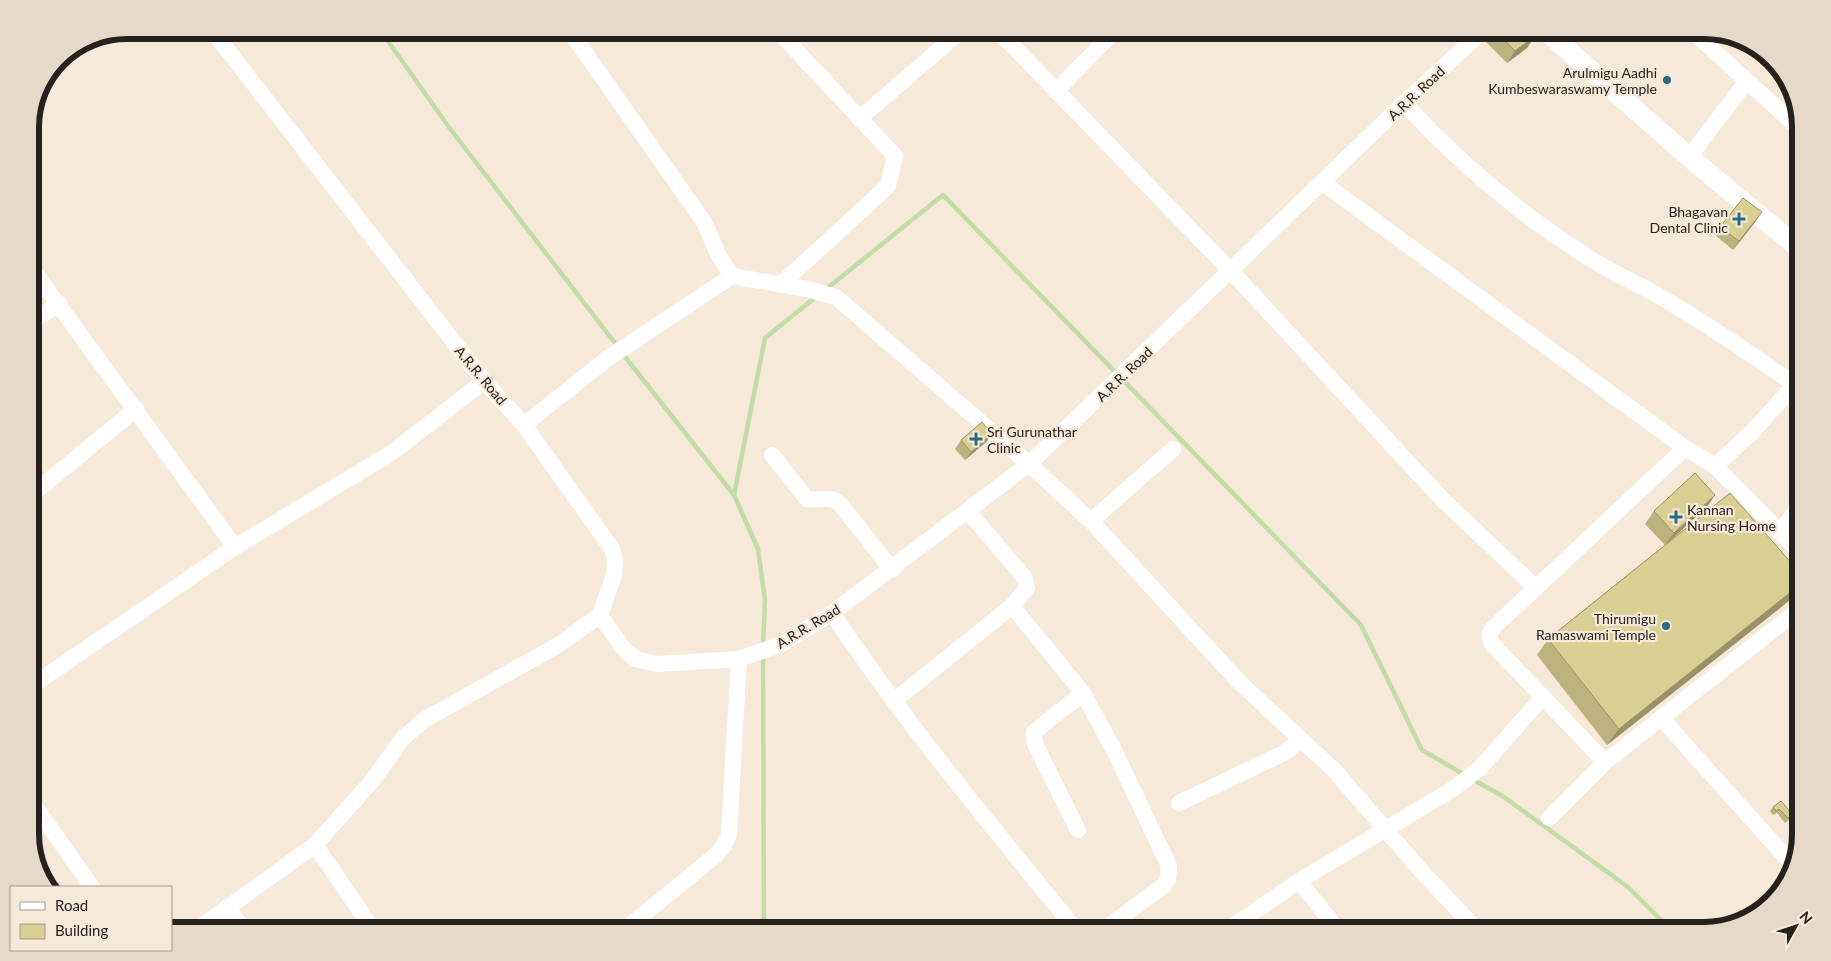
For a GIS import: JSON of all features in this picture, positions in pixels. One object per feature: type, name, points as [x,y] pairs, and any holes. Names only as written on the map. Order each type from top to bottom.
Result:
[{"type":"main road","points":[[1556,39],[1689,158],[1792,243]]},
{"type":"street","name":"A.R.R. Road","points":[[219,39],[484,381],[524,425],[612,549],[615,560],[614,575],[600,615],[622,646],[636,659],[657,664],[745,657],[782,644],[832,614],[892,570],[1029,464],[1404,103],[1474,39]]},
{"type":"street","points":[[575,39],[704,222],[719,256],[732,276]]},
{"type":"street","points":[[780,284],[888,186],[895,156],[785,39]]},
{"type":"street","points":[[859,119],[952,39]]},
{"type":"street","points":[[1005,39],[1230,270],[1442,499],[1536,588]]},
{"type":"street","points":[[1056,91],[1107,39]]},
{"type":"street","points":[[1701,39],[1792,122]]},
{"type":"street","points":[[1689,158],[1746,82]]},
{"type":"street","points":[[1404,103],[1440,142],[1535,222],[1588,258],[1653,292],[1792,380]]},
{"type":"street","points":[[1323,183],[1685,448],[1715,466],[1792,543]]},
{"type":"street","points":[[524,425],[608,358],[732,276],[808,288],[836,297],[1029,464],[1091,521],[1233,676],[1334,770],[1384,829],[1470,922]]},
{"type":"street","points":[[39,277],[235,547]]},
{"type":"street","points":[[39,317],[60,304]]},
{"type":"street","points":[[39,680],[235,547],[393,452],[484,381]]},
{"type":"street","points":[[1715,466],[1792,391]]},
{"type":"street","points":[[39,489],[136,409]]},
{"type":"street","points":[[1605,762],[1492,644],[1489,635],[1492,628],[1685,448]]},
{"type":"street","points":[[1091,521],[1173,449]]},
{"type":"street","points":[[772,455],[807,499],[818,501],[829,497],[835,498],[892,570]]},
{"type":"street","points":[[895,700],[1012,606],[1027,588],[1024,577],[968,511]]},
{"type":"street","points":[[1781,531],[1792,516]]},
{"type":"street","points":[[1012,606],[1083,693],[1114,750],[1169,866],[1170,873],[1163,886],[1114,922]]},
{"type":"street","points":[[832,614],[984,817],[1070,922]]},
{"type":"street","points":[[207,922],[315,845],[372,781],[403,738],[424,720],[560,644],[600,615]]},
{"type":"street","points":[[1549,818],[1605,762],[1792,615]]},
{"type":"street","points":[[634,922],[715,856],[724,846],[729,834],[745,657]]},
{"type":"street","points":[[1078,830],[1035,744],[1034,732],[1083,693]]},
{"type":"street","points":[[1240,922],[1299,881],[1452,789],[1479,769],[1542,698]]},
{"type":"street","points":[[1661,718],[1788,860]]},
{"type":"street","points":[[1179,803],[1282,754],[1301,740]]},
{"type":"street","points":[[39,811],[91,886]]},
{"type":"street","points":[[315,845],[368,922]]},
{"type":"street","points":[[1299,881],[1332,922]]},
{"type":"street","points":[[227,907],[238,922]]},
{"type":"building","points":[[1504,39],[1531,39],[1515,51]]},
{"type":"building","points":[[1743,198],[1762,212],[1739,241],[1720,227]]},
{"type":"building","points":[[982,422],[992,434],[971,452],[961,440]]},
{"type":"building","points":[[1695,473],[1715,495],[1674,533],[1654,511]]},
{"type":"building","name":"Thirumigu Ramaswami Temple","points":[[1730,493],[1792,564],[1792,591],[1619,729],[1548,639]]},
{"type":"building","points":[[1781,801],[1792,816],[1788,818],[1779,809],[1776,811],[1773,807]]},
{"type":"waterway","points":[[386,39],[451,130],[618,347]]},
{"type":"waterway","points":[[825,290],[943,195],[1361,625],[1422,750],[1465,775]]},
{"type":"waterway","points":[[734,495],[765,338],[817,296]]},
{"type":"waterway","points":[[622,353],[734,495],[758,549],[765,601],[763,646]]},
{"type":"waterway","points":[[763,653],[764,922]]},
{"type":"waterway","points":[[1472,779],[1504,797],[1628,887],[1663,922]]},
{"type":"place","name":"Arulmigu Aadhi Kumbeswaraswamy Temple","points":[[1667,80]]},
{"type":"place","name":"Bhagavan Dental Clinic","points":[[1739,219]]},
{"type":"place","name":"Sri Gurunathar Clinic","points":[[976,439]]},
{"type":"place","name":"Kannan Nursing Home","points":[[1676,517]]},
{"type":"place","name":"Thirumigu Ramaswami Temple","points":[[1666,626]]}]
